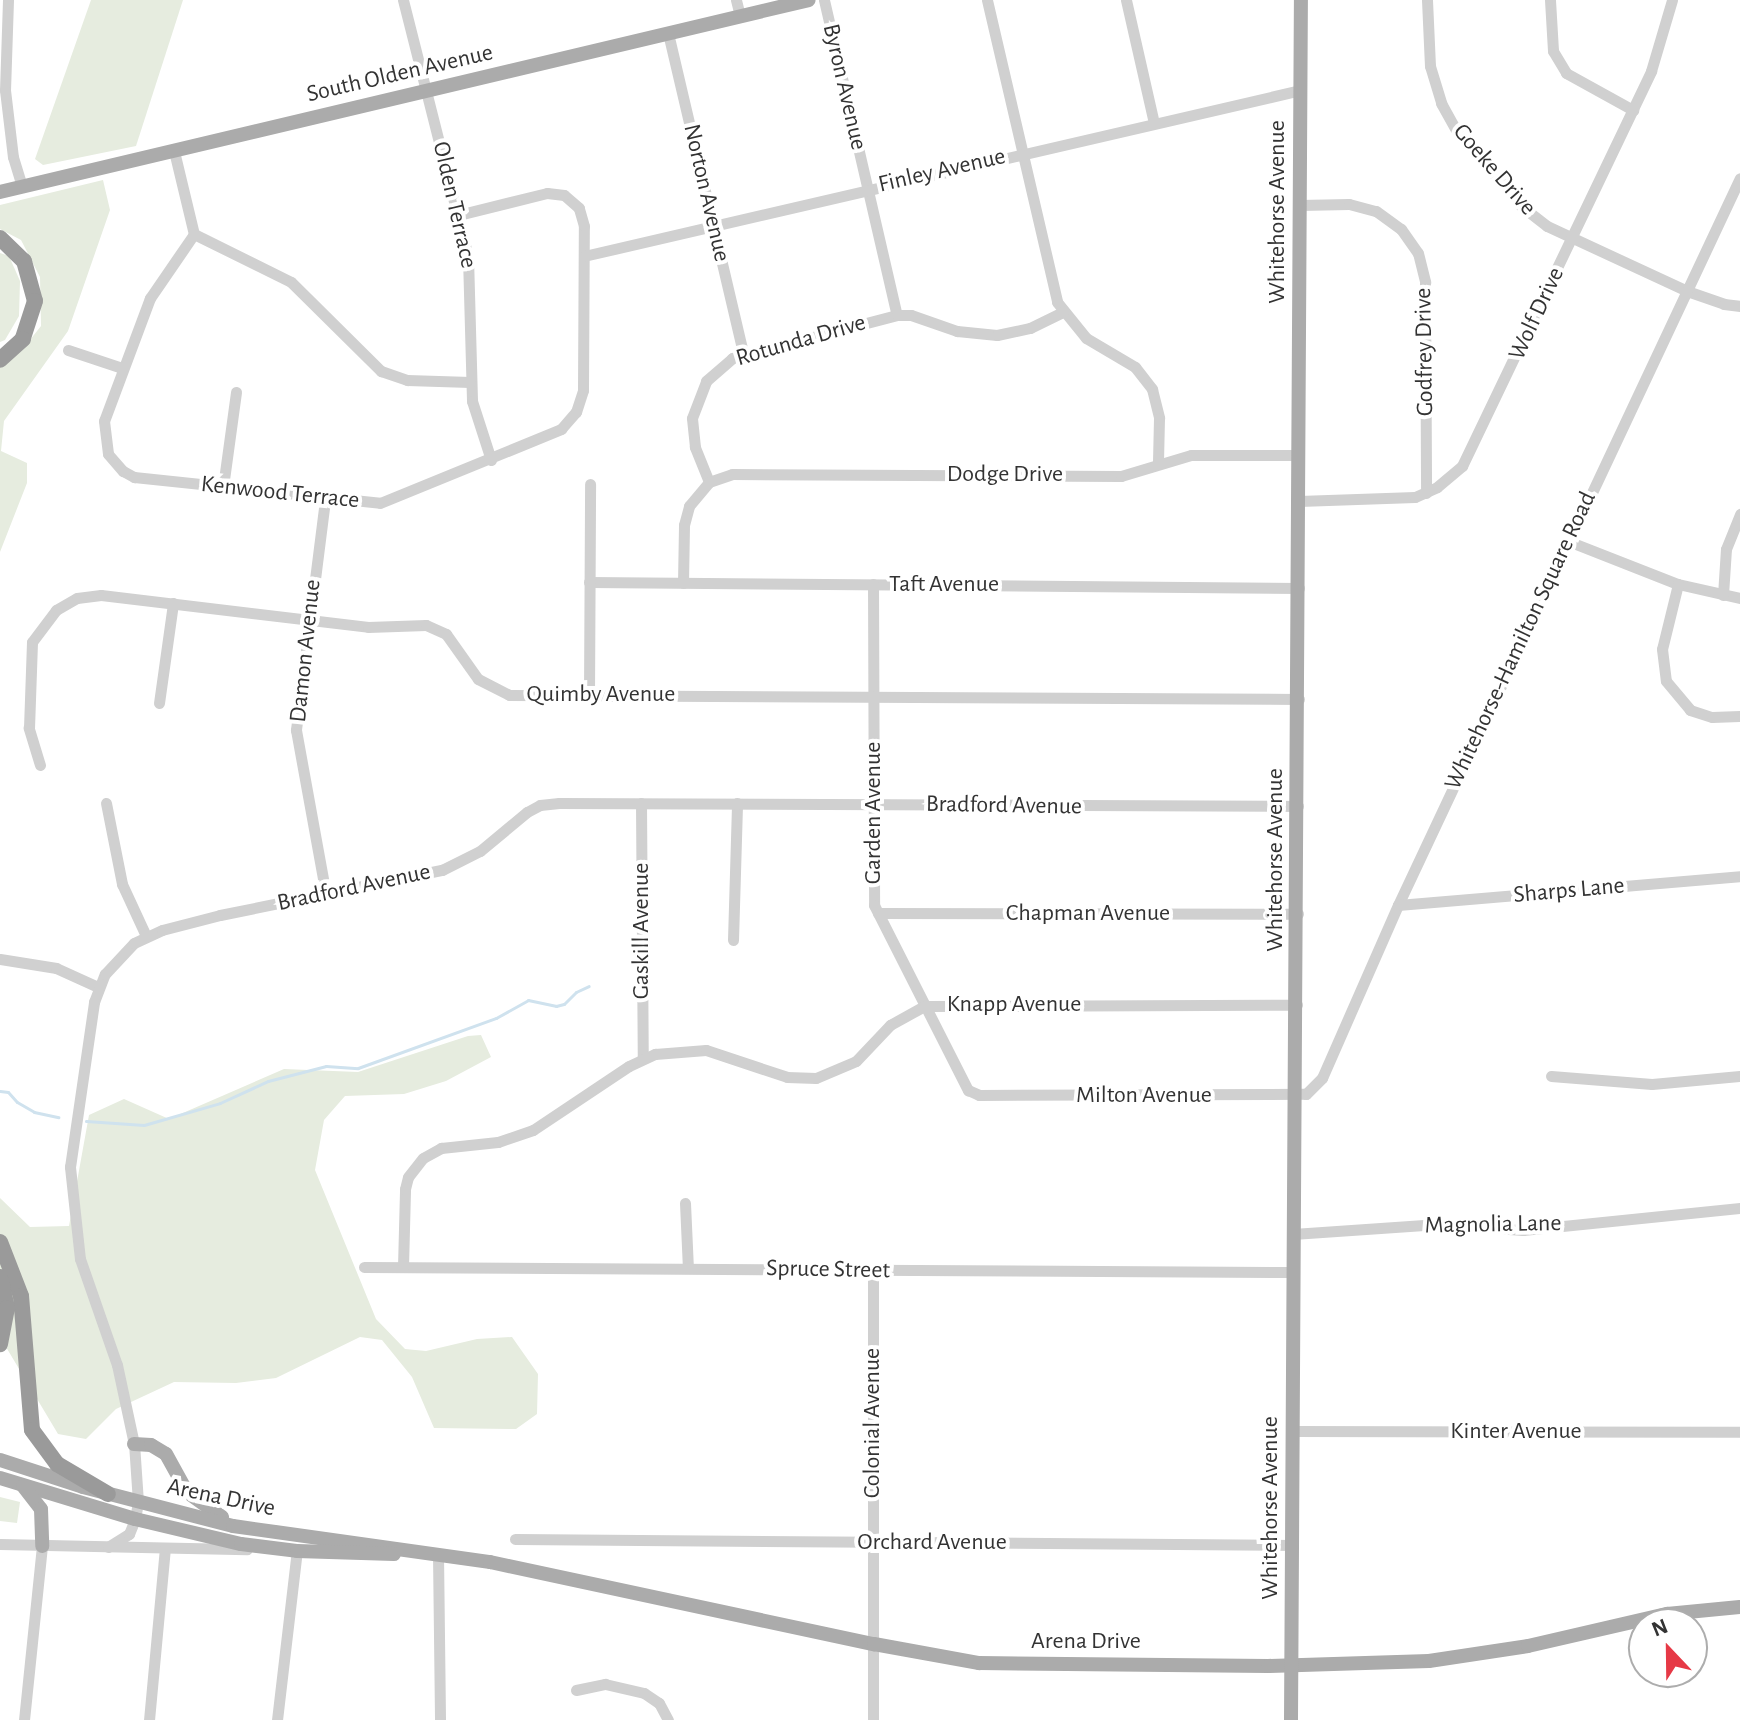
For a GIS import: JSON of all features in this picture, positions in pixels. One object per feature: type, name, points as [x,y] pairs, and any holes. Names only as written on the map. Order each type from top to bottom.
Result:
[{"type":"highway","points":[[0,238],[24,261],[35,301],[23,339],[0,360]]},
{"type":"highway","points":[[0,1242],[21,1296],[32,1430],[57,1464],[108,1494]]},
{"type":"highway","points":[[0,1277],[7,1308],[0,1344]]},
{"type":"main road","name":"South Olden Avenue","points":[[0,192],[809,0]]},
{"type":"main road","name":"Whitehorse Avenue","points":[[1291,1720],[1301,0]]},
{"type":"main road","points":[[134,1444],[159,1448],[198,1503],[252,1529]]},
{"type":"main road","name":"Arena Drive","points":[[0,1460],[108,1494],[252,1529],[438,1554],[979,1663],[1381,1665],[1477,1655],[1667,1614],[1740,1607]]},
{"type":"main road","name":"Arena Drive","points":[[0,1478],[135,1519],[278,1549],[438,1554]]},
{"type":"main road","points":[[20,1483],[41,1509],[42,1546]]},
{"type":"street","points":[[8,0],[5,90],[13,157],[22,187]]},
{"type":"street","name":"Olden Terrace","points":[[403,0],[458,215],[471,280],[470,382],[476,422],[491,460]]},
{"type":"street","points":[[736,0],[740,16]]},
{"type":"street","name":"Byron Avenue","points":[[824,0],[897,315]]},
{"type":"street","points":[[987,0],[1053,291],[1063,312],[1086,338],[1135,367],[1152,389],[1159,418],[1158,463]]},
{"type":"street","points":[[1126,0],[1154,123]]},
{"type":"street","name":"Goeke Drive","points":[[1427,0],[1430,66],[1450,121],[1520,205],[1547,226],[1687,291],[1724,304],[1740,306]]},
{"type":"street","points":[[1550,0],[1550,39],[1566,73],[1633,110]]},
{"type":"street","name":"Wolf Drive","points":[[1299,501],[1399,500],[1426,493],[1451,478],[1470,454],[1633,110],[1660,49],[1672,0]]},
{"type":"street","name":"Norton Avenue","points":[[668,33],[743,353]]},
{"type":"street","name":"Finley Avenue","points":[[584,256],[867,188],[1301,90]]},
{"type":"street","points":[[174,151],[194,234],[291,282],[381,371],[407,380],[470,382]]},
{"type":"street","name":"Whitehorse-Hamilton Square Road","points":[[1297,1096],[1306,1094],[1322,1078],[1398,905],[1740,178]]},
{"type":"street","name":"Kenwood Terrace","points":[[194,234],[150,298],[122,368],[103,433],[114,463],[134,477],[364,504],[395,500],[551,435],[576,412],[583,390],[582,215],[564,195],[547,193],[458,215]]},
{"type":"street","name":"Godfrey Drive","points":[[1300,205],[1349,204],[1376,211],[1401,229],[1418,253],[1425,282],[1426,493]]},
{"type":"street","name":"Rotunda Drive","points":[[709,482],[695,447],[694,406],[716,370],[743,353],[897,315],[911,315],[957,331],[997,335],[1030,328],[1063,312]]},
{"type":"street","points":[[68,350],[122,368]]},
{"type":"street","points":[[223,487],[236,392]]},
{"type":"street","name":"Dodge Drive","points":[[709,482],[739,474],[1121,476],[1191,455],[1299,455]]},
{"type":"street","points":[[683,583],[685,517],[695,497],[709,482]]},
{"type":"street","points":[[589,695],[590,484]]},
{"type":"street","name":"Damon Avenue","points":[[325,500],[296,730],[326,895]]},
{"type":"street","points":[[1723,595],[1726,549],[1740,514]]},
{"type":"street","points":[[1568,541],[1678,584],[1740,598]]},
{"type":"street","name":"Taft Avenue","points":[[589,582],[1299,588]]},
{"type":"street","name":"Garden Avenue","points":[[873,584],[874,905],[968,1090],[992,1095]]},
{"type":"street","points":[[1678,584],[1662,649],[1666,681],[1672,693],[1690,710],[1712,717],[1740,716]]},
{"type":"street","name":"Quimby Avenue","points":[[40,765],[29,728],[32,642],[45,620],[67,603],[88,596],[368,627],[426,625],[446,634],[478,679],[498,692],[1299,699]]},
{"type":"street","points":[[159,703],[173,603]]},
{"type":"street","points":[[106,803],[122,884],[146,936]]},
{"type":"street","name":"Gaskill Avenue","points":[[641,803],[643,1059]]},
{"type":"street","points":[[733,940],[737,803]]},
{"type":"street","name":"Bradford Avenue","points":[[135,1519],[138,1502],[134,1444],[117,1365],[80,1259],[71,1194],[71,1144],[98,987],[122,952],[146,936],[220,915],[442,870],[480,851],[540,805],[1298,806]]},
{"type":"street","name":"Sharps Lane","points":[[1398,905],[1740,876]]},
{"type":"street","name":"Chapman Avenue","points":[[878,913],[1298,914]]},
{"type":"street","points":[[0,959],[56,968],[98,987]]},
{"type":"street","name":"Knapp Avenue","points":[[403,1267],[405,1189],[423,1158],[441,1148],[498,1142],[533,1130],[643,1059],[673,1050],[706,1050],[787,1077],[816,1078],[856,1061],[890,1025],[924,1006],[1297,1005]]},
{"type":"street","points":[[1551,1076],[1652,1084],[1740,1076]]},
{"type":"street","name":"Milton Avenue","points":[[992,1095],[1297,1096]]},
{"type":"street","points":[[685,1203],[688,1268]]},
{"type":"street","name":"Magnolia Lane","points":[[1293,1234],[1439,1224],[1523,1230],[1740,1208]]},
{"type":"street","name":"Spruce Street","points":[[364,1267],[1292,1272]]},
{"type":"street","name":"Colonial Avenue","points":[[873,1270],[873,1720]]},
{"type":"street","name":"Kinter Avenue","points":[[1293,1431],[1740,1432]]},
{"type":"street","points":[[108,1547],[129,1534],[135,1519]]},
{"type":"street","name":"Orchard Avenue","points":[[515,1539],[570,1544],[1293,1545]]},
{"type":"street","points":[[0,1544],[278,1549]]},
{"type":"street","points":[[24,1720],[42,1546]]},
{"type":"street","points":[[149,1720],[165,1549]]},
{"type":"street","points":[[277,1720],[297,1551]]},
{"type":"street","points":[[438,1554],[440,1720]]},
{"type":"street","points":[[576,1690],[605,1684],[644,1693],[659,1703],[668,1720]]},
{"type":"shaded area","points":[[91,0],[183,0],[136,146],[43,165],[35,159]]},
{"type":"shaded area","points":[[103,180],[110,210],[68,331],[4,421],[1,451],[27,463],[27,483],[0,552],[0,365],[22,350],[41,326],[40,277],[21,240],[0,229],[0,205]]},
{"type":"shaded area","points":[[0,253],[9,256],[20,281],[19,316],[5,340],[0,342]]},
{"type":"shaded area","points":[[481,1035],[491,1057],[446,1081],[404,1094],[345,1096],[324,1120],[315,1170],[376,1319],[405,1349],[426,1351],[477,1339],[512,1337],[538,1374],[537,1414],[516,1429],[434,1428],[412,1377],[382,1340],[360,1337],[276,1378],[236,1383],[174,1382],[116,1409],[86,1439],[58,1434],[0,1337],[0,1198],[30,1227],[69,1226],[89,1115],[124,1099],[169,1119],[284,1069],[358,1072],[468,1036]]},
{"type":"shaded area","points":[[0,1497],[20,1502],[17,1523],[0,1521]]},
{"type":"waterway","points":[[86,1121],[144,1125],[220,1103],[268,1081],[326,1066],[358,1068],[496,1018],[528,1000],[556,1006],[564,1004],[576,992],[589,986]]},
{"type":"waterway","points":[[0,1091],[8,1092],[17,1102],[34,1112],[58,1117]]}]
